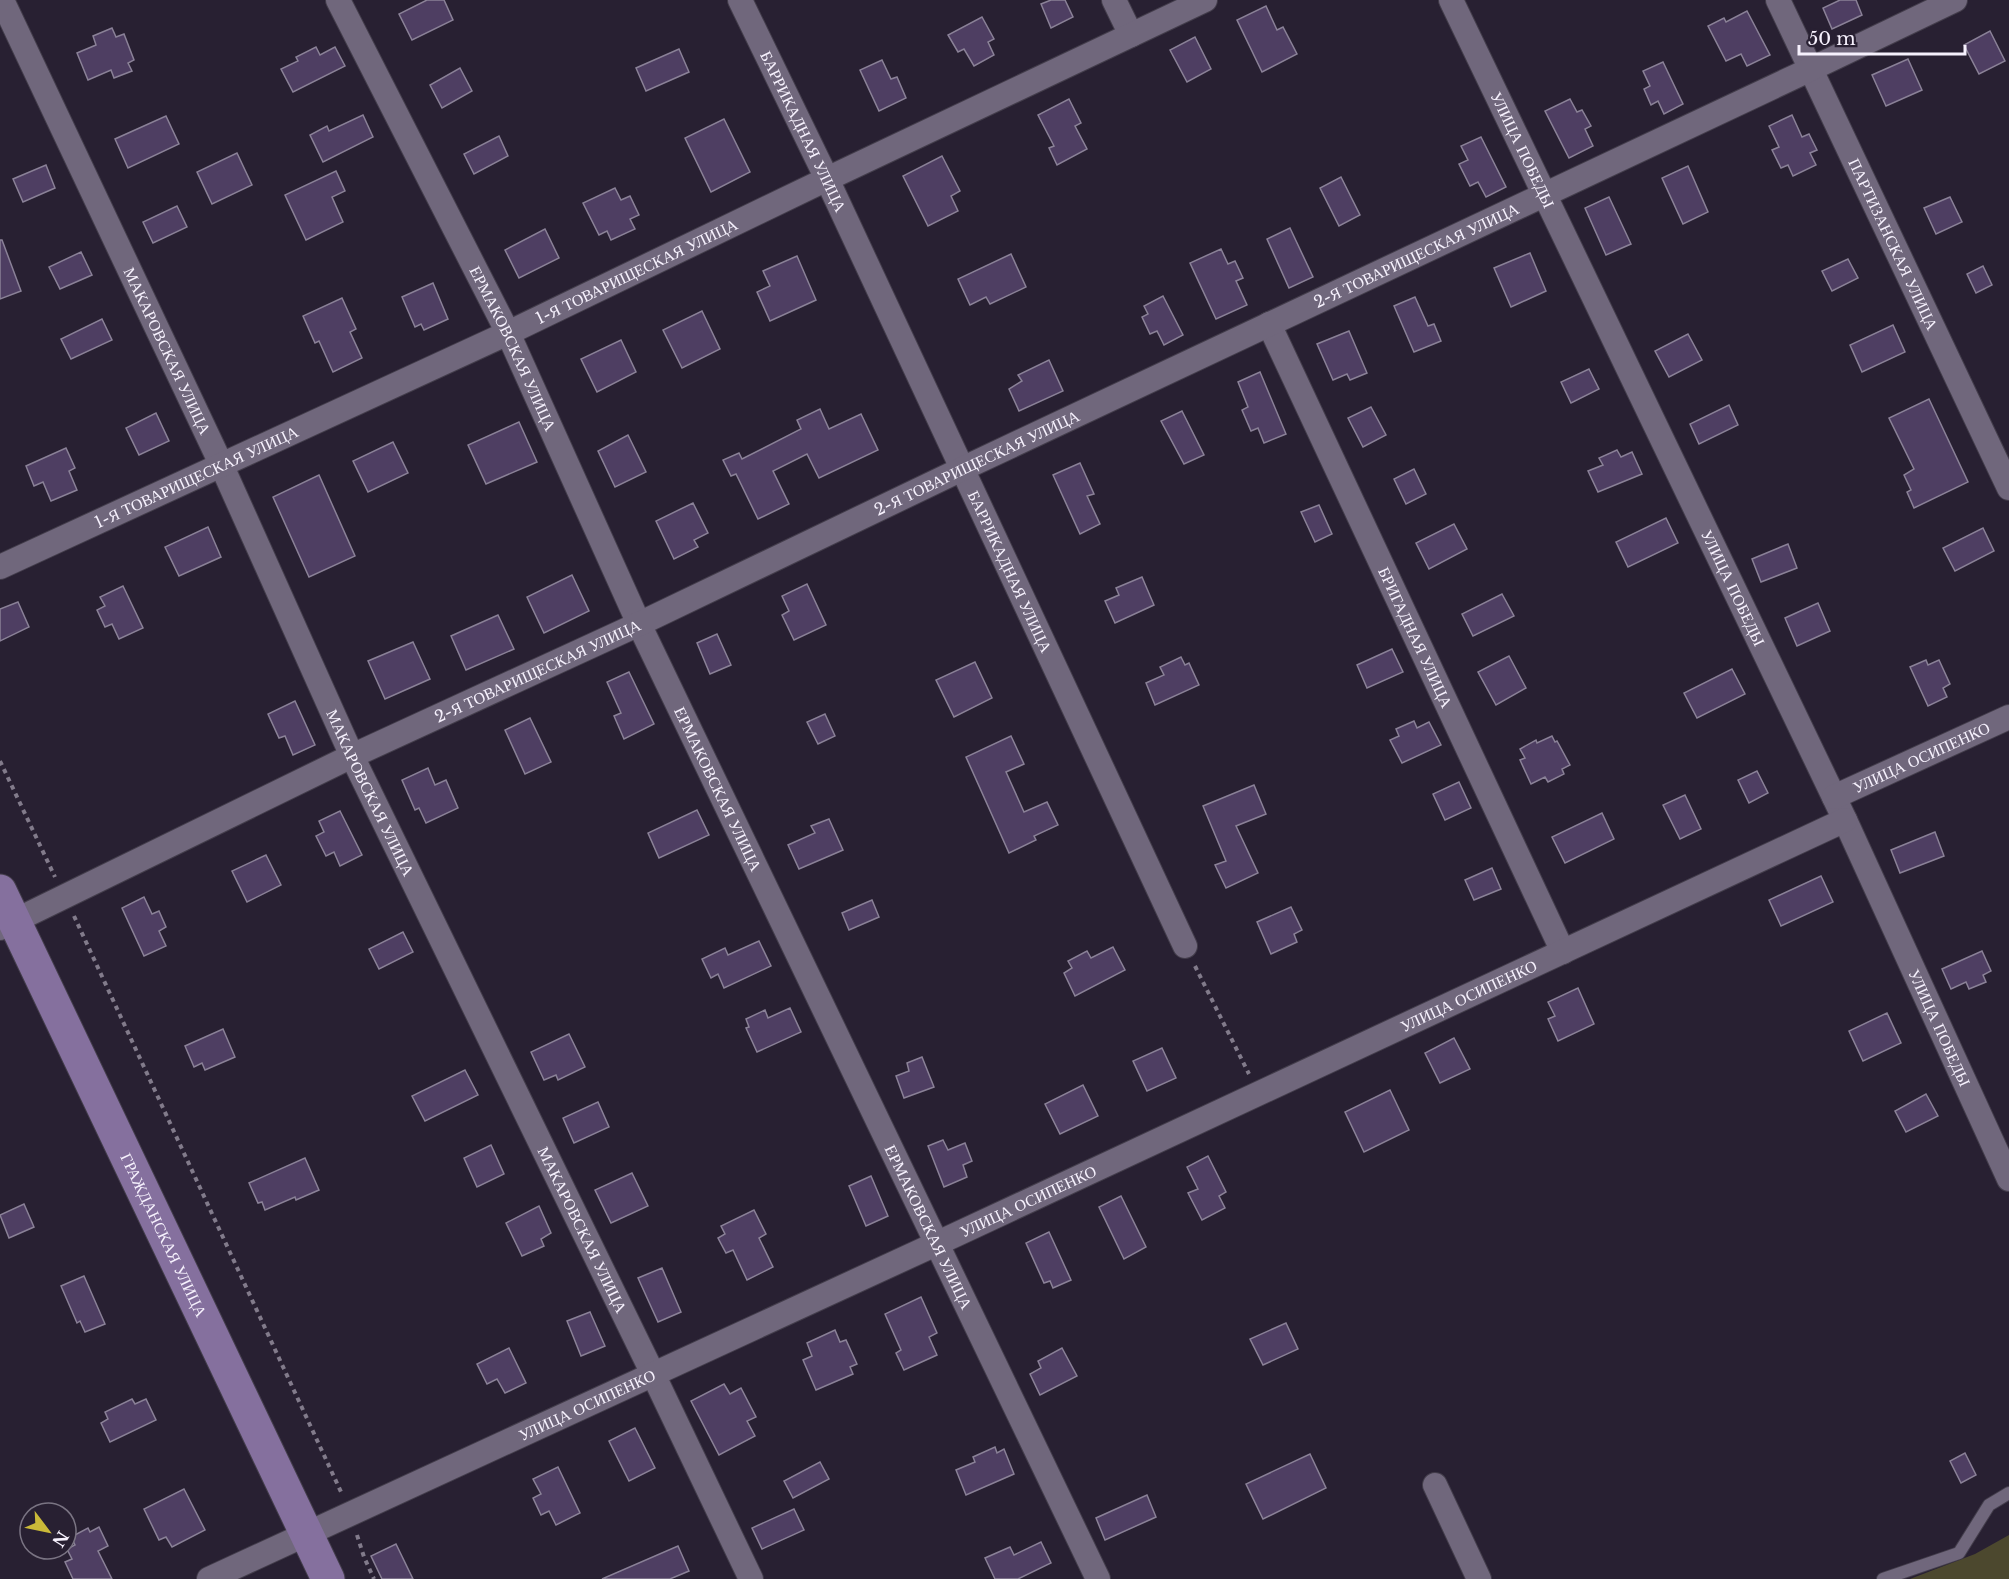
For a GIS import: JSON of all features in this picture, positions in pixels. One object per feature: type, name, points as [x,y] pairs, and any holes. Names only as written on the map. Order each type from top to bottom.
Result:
[{"type":"main road","name":"ГРАЖДАНСКАЯ УЛИЦА","points":[[0,891],[7,924],[327,1579]]},
{"type":"street","name":"МАКАРОВСКАЯ УЛИЦА","points":[[2,0],[221,464],[352,756],[751,1579]]},
{"type":"street","name":"ЕРМАКОВСКАЯ УЛИЦА","points":[[338,0],[508,333],[639,624],[1098,1579]]},
{"type":"street","name":"БАРРИКАДНАЯ УЛИЦА","points":[[740,0],[827,179],[1185,946]]},
{"type":"street","points":[[1114,0],[1131,35]]},
{"type":"street","name":"1-Я ТОВАРИЩЕСКАЯ УЛИЦА","points":[[0,567],[508,333],[1205,0]]},
{"type":"street","name":"УЛИЦА ПОБЕДЫ","points":[[1451,0],[1845,820],[2009,1179]]},
{"type":"street","name":"ПАРТИЗАНСКАЯ УЛИЦА","points":[[1778,0],[1809,70],[2009,488]]},
{"type":"street","name":"2-Я ТОВАРИЩЕСКАЯ УЛИЦА","points":[[7,924],[352,756],[639,624],[1955,0]]},
{"type":"street","name":"БРИГАДНАЯ УЛИЦА","points":[[1269,324],[1563,952]]},
{"type":"street","name":"УЛИЦА ОСИПЕНКО","points":[[1834,797],[2009,717]]},
{"type":"street","name":"УЛИЦА ОСИПЕНКО","points":[[209,1579],[938,1243],[1845,820]]},
{"type":"street","points":[[1435,1485],[1479,1579]]},
{"type":"lane","points":[[1883,1579],[1959,1553],[1989,1505],[2009,1493]]},
{"type":"path","points":[[0,761],[351,1513],[364,1557],[374,1579]]},
{"type":"path","points":[[1185,946],[1259,1093]]},
{"type":"shaded area","points":[[2009,1535],[2009,1579],[1910,1579],[1975,1554]]},
{"type":"building","points":[[427,0],[444,0],[453,20],[412,40],[399,14]]},
{"type":"building","points":[[1051,0],[1065,0],[1073,17],[1051,28],[1041,4]]},
{"type":"building","points":[[1840,0],[1856,0],[1862,15],[1832,29],[1823,8]]},
{"type":"building","points":[[1266,6],[1277,30],[1283,27],[1297,54],[1262,72],[1237,20]]},
{"type":"building","points":[[1747,11],[1770,55],[1747,66],[1741,54],[1726,61],[1708,26],[1724,18],[1726,22]]},
{"type":"building","points":[[982,17],[994,39],[988,42],[994,55],[974,66],[964,49],[958,52],[948,35]]},
{"type":"building","points":[[112,28],[116,37],[124,34],[134,60],[128,63],[132,71],[114,78],[111,70],[88,80],[77,53],[96,45],[93,36]]},
{"type":"building","points":[[1990,31],[2005,61],[1979,74],[1964,45]]},
{"type":"building","points":[[1195,37],[1211,69],[1187,82],[1170,50]]},
{"type":"building","points":[[316,47],[320,55],[335,47],[345,66],[293,92],[281,69],[298,61],[296,57]]},
{"type":"building","points":[[679,49],[689,72],[646,91],[636,68]]},
{"type":"building","points":[[1908,59],[1922,90],[1886,106],[1872,75]]},
{"type":"building","points":[[882,60],[891,79],[897,77],[906,98],[879,111],[860,70]]},
{"type":"building","points":[[1663,62],[1683,104],[1664,114],[1658,101],[1651,105],[1644,89],[1650,86],[1643,71]]},
{"type":"building","points":[[460,68],[472,91],[442,108],[430,85]]},
{"type":"building","points":[[1069,99],[1081,123],[1075,126],[1087,149],[1057,165],[1049,148],[1054,146],[1038,115]]},
{"type":"building","points":[[1570,99],[1577,112],[1582,110],[1591,126],[1585,129],[1593,146],[1569,158],[1545,111]]},
{"type":"building","points":[[363,115],[373,137],[323,162],[310,135],[327,126],[329,131]]},
{"type":"building","points":[[1792,115],[1802,137],[1809,134],[1817,150],[1810,153],[1816,165],[1793,176],[1788,165],[1781,168],[1772,150],[1779,147],[1769,126]]},
{"type":"building","points":[[166,116],[179,144],[128,168],[115,139]]},
{"type":"building","points":[[724,119],[750,172],[711,192],[685,138]]},
{"type":"building","points":[[499,136],[508,156],[474,174],[464,154]]},
{"type":"building","points":[[1481,137],[1506,187],[1486,197],[1478,182],[1470,186],[1459,164],[1468,160],[1461,146]]},
{"type":"building","points":[[237,153],[252,185],[212,204],[197,172]]},
{"type":"building","points":[[942,156],[960,191],[951,196],[958,211],[928,226],[903,176]]},
{"type":"building","points":[[46,165],[55,188],[23,202],[13,179]]},
{"type":"building","points":[[1688,166],[1708,212],[1683,224],[1662,178]]},
{"type":"building","points":[[336,171],[345,191],[332,197],[343,222],[306,240],[285,195]]},
{"type":"building","points":[[1341,177],[1360,215],[1339,226],[1320,188]]},
{"type":"building","points":[[615,188],[621,200],[630,196],[639,215],[630,219],[635,229],[611,240],[607,231],[599,235],[583,203]]},
{"type":"building","points":[[1609,197],[1631,244],[1606,255],[1585,208]]},
{"type":"building","points":[[1950,197],[1962,222],[1936,234],[1924,208]]},
{"type":"building","points":[[177,206],[187,227],[153,243],[143,222]]},
{"type":"building","points":[[1290,228],[1313,277],[1289,288],[1267,239]]},
{"type":"building","points":[[545,229],[559,258],[519,278],[505,250]]},
{"type":"building","points":[[0,240],[2,240],[21,291],[0,299]]},
{"type":"building","points":[[1221,249],[1228,264],[1235,261],[1243,278],[1236,281],[1247,305],[1216,319],[1190,263]]},
{"type":"building","points":[[81,252],[92,275],[60,289],[49,267]]},
{"type":"building","points":[[1530,253],[1546,291],[1511,307],[1494,268]]},
{"type":"building","points":[[1011,254],[1026,287],[990,304],[986,297],[970,305],[958,279]]},
{"type":"building","points":[[797,256],[816,300],[770,321],[757,292],[770,286],[763,271]]},
{"type":"building","points":[[1848,259],[1858,278],[1832,291],[1822,271]]},
{"type":"building","points":[[1983,266],[1992,285],[1976,293],[1967,274]]},
{"type":"building","points":[[433,283],[448,319],[424,330],[421,324],[415,327],[402,297]]},
{"type":"building","points":[[1163,296],[1183,335],[1164,345],[1157,331],[1150,334],[1142,317],[1148,314],[1144,306]]},
{"type":"building","points":[[1415,297],[1428,326],[1434,324],[1441,341],[1414,352],[1394,306]]},
{"type":"building","points":[[342,298],[356,329],[350,332],[362,358],[333,372],[319,341],[315,343],[303,316]]},
{"type":"building","points":[[702,311],[720,349],[682,368],[663,330]]},
{"type":"building","points":[[102,319],[112,340],[71,359],[61,339]]},
{"type":"building","points":[[1893,325],[1905,352],[1862,372],[1850,345]]},
{"type":"building","points":[[1349,331],[1367,373],[1350,380],[1347,374],[1333,380],[1317,344]]},
{"type":"building","points":[[1688,334],[1702,360],[1669,377],[1655,351]]},
{"type":"building","points":[[621,340],[636,372],[597,392],[581,359]]},
{"type":"building","points":[[1049,360],[1063,391],[1019,411],[1009,389],[1022,381],[1018,375]]},
{"type":"building","points":[[1589,369],[1599,389],[1571,403],[1561,382]]},
{"type":"building","points":[[1260,372],[1286,434],[1264,443],[1258,428],[1251,431],[1242,410],[1248,407],[1238,382]]},
{"type":"building","points":[[1929,399],[1968,482],[1914,508],[1907,492],[1911,490],[1904,475],[1914,469],[1889,418]]},
{"type":"building","points":[[1729,405],[1738,425],[1699,444],[1690,424]]},
{"type":"building","points":[[1371,407],[1386,435],[1363,447],[1348,418]]},
{"type":"building","points":[[820,409],[829,429],[861,414],[878,450],[819,478],[807,454],[773,471],[789,504],[758,519],[736,474],[731,476],[723,460],[739,453],[742,459],[801,429],[797,420]]},
{"type":"building","points":[[1182,411],[1204,455],[1184,464],[1161,421]]},
{"type":"building","points":[[156,413],[169,441],[139,455],[126,428]]},
{"type":"building","points":[[519,422],[537,462],[486,484],[468,445]]},
{"type":"building","points":[[628,435],[646,472],[615,487],[598,451]]},
{"type":"building","points":[[393,442],[408,473],[368,492],[353,461]]},
{"type":"building","points":[[66,448],[75,468],[69,471],[77,490],[51,501],[43,482],[34,486],[26,466]]},
{"type":"building","points":[[1617,450],[1621,457],[1632,452],[1642,474],[1598,492],[1588,471],[1603,465],[1599,458]]},
{"type":"building","points":[[1080,463],[1094,494],[1087,496],[1100,524],[1080,534],[1053,475]]},
{"type":"building","points":[[1414,469],[1426,494],[1406,504],[1394,479]]},
{"type":"building","points":[[319,475],[355,556],[309,577],[273,497]]},
{"type":"building","points":[[693,503],[708,533],[694,540],[698,547],[674,559],[656,521]]},
{"type":"building","points":[[1319,505],[1332,534],[1315,542],[1301,512]]},
{"type":"building","points":[[1666,518],[1678,543],[1628,567],[1616,542]]},
{"type":"building","points":[[1454,524],[1467,549],[1429,569],[1416,543]]},
{"type":"building","points":[[208,527],[221,557],[179,576],[165,547]]},
{"type":"building","points":[[1983,528],[1994,551],[1955,571],[1943,548]]},
{"type":"building","points":[[1788,544],[1797,568],[1761,582],[1752,559]]},
{"type":"building","points":[[572,575],[589,611],[544,633],[527,597]]},
{"type":"building","points":[[1142,577],[1154,605],[1115,623],[1105,601],[1119,595],[1116,588]]},
{"type":"building","points":[[807,584],[826,625],[794,640],[782,615],[789,611],[782,596]]},
{"type":"building","points":[[123,586],[143,628],[119,639],[112,624],[105,627],[97,610],[105,606],[100,597]]},
{"type":"building","points":[[1502,594],[1514,616],[1473,636],[1462,614]]},
{"type":"building","points":[[18,602],[29,627],[0,641],[0,609]]},
{"type":"building","points":[[1818,603],[1830,631],[1797,646],[1785,618]]},
{"type":"building","points":[[498,615],[514,649],[466,670],[451,636]]},
{"type":"building","points":[[717,634],[731,665],[710,674],[697,643]]},
{"type":"building","points":[[413,642],[430,679],[385,699],[368,661]]},
{"type":"building","points":[[1392,649],[1403,672],[1367,688],[1357,665]]},
{"type":"building","points":[[1509,656],[1526,688],[1496,705],[1478,672]]},
{"type":"building","points":[[1181,657],[1185,665],[1189,663],[1199,685],[1155,705],[1146,683],[1164,675],[1160,667]]},
{"type":"building","points":[[1926,660],[1928,665],[1939,660],[1950,684],[1943,688],[1947,697],[1928,706],[1910,667]]},
{"type":"building","points":[[975,662],[992,698],[954,717],[936,680]]},
{"type":"building","points":[[1732,669],[1745,694],[1697,718],[1684,693]]},
{"type":"building","points":[[629,672],[654,724],[624,739],[614,716],[621,713],[607,682]]},
{"type":"building","points":[[295,701],[315,745],[293,755],[285,736],[279,738],[268,714]]},
{"type":"building","points":[[825,714],[835,736],[818,744],[807,722]]},
{"type":"building","points":[[530,718],[551,762],[525,774],[505,730]]},
{"type":"building","points":[[1414,721],[1417,728],[1429,722],[1441,745],[1402,763],[1390,740],[1399,736],[1396,729]]},
{"type":"building","points":[[1011,736],[1024,764],[1006,772],[1024,812],[1047,802],[1058,825],[1034,836],[1036,840],[1009,853],[966,757]]},
{"type":"building","points":[[1552,736],[1570,765],[1562,769],[1564,774],[1548,782],[1545,777],[1531,784],[1520,760],[1525,758],[1520,749],[1536,740],[1537,743]]},
{"type":"building","points":[[428,768],[435,785],[446,780],[458,808],[426,823],[419,808],[415,810],[402,780]]},
{"type":"building","points":[[1757,771],[1768,793],[1749,803],[1738,780]]},
{"type":"building","points":[[1459,782],[1471,808],[1445,820],[1433,794]]},
{"type":"building","points":[[1254,785],[1266,814],[1236,826],[1258,873],[1226,888],[1215,865],[1226,861],[1203,806]]},
{"type":"building","points":[[1685,795],[1701,829],[1680,839],[1663,805]]},
{"type":"building","points":[[697,810],[709,835],[659,858],[648,833]]},
{"type":"building","points":[[340,811],[362,855],[340,866],[334,852],[326,856],[316,836],[324,832],[319,821]]},
{"type":"building","points":[[1602,813],[1614,839],[1565,863],[1552,837]]},
{"type":"building","points":[[829,819],[843,850],[799,869],[788,845],[815,833],[811,826]]},
{"type":"building","points":[[1935,832],[1944,856],[1900,873],[1891,850]]},
{"type":"building","points":[[266,855],[281,885],[247,902],[232,871]]},
{"type":"building","points":[[1492,868],[1501,889],[1474,900],[1465,880]]},
{"type":"building","points":[[1821,876],[1833,902],[1781,926],[1769,900]]},
{"type":"building","points":[[144,897],[152,914],[159,911],[166,927],[159,931],[166,946],[144,956],[122,908]]},
{"type":"building","points":[[872,900],[879,917],[849,930],[842,913]]},
{"type":"building","points":[[1291,907],[1302,930],[1294,934],[1297,942],[1271,954],[1257,922]]},
{"type":"building","points":[[403,932],[413,952],[379,969],[369,949]]},
{"type":"building","points":[[759,941],[771,966],[724,988],[718,974],[711,978],[702,959],[725,948],[728,955]]},
{"type":"building","points":[[1113,947],[1125,970],[1075,996],[1064,973],[1072,968],[1068,961],[1087,951],[1091,958]]},
{"type":"building","points":[[1982,951],[1991,971],[1983,975],[1986,982],[1969,989],[1966,982],[1951,989],[1942,969]]},
{"type":"building","points":[[1578,988],[1594,1024],[1558,1041],[1548,1019],[1555,1016],[1548,1002]]},
{"type":"building","points":[[790,1008],[801,1032],[757,1052],[746,1028],[749,1027],[746,1019],[765,1010],[768,1018]]},
{"type":"building","points":[[1887,1013],[1901,1043],[1863,1061],[1849,1031]]},
{"type":"building","points":[[223,1029],[235,1057],[205,1070],[202,1063],[194,1067],[185,1046]]},
{"type":"building","points":[[569,1034],[585,1067],[558,1080],[556,1075],[544,1080],[531,1052]]},
{"type":"building","points":[[1454,1038],[1470,1069],[1440,1083],[1425,1053]]},
{"type":"building","points":[[1162,1048],[1176,1078],[1147,1091],[1133,1061]]},
{"type":"building","points":[[922,1057],[934,1087],[904,1098],[896,1076],[909,1071],[907,1063]]},
{"type":"building","points":[[465,1070],[478,1095],[425,1121],[412,1096]]},
{"type":"building","points":[[1083,1085],[1098,1116],[1060,1134],[1045,1104]]},
{"type":"building","points":[[1390,1090],[1409,1130],[1364,1152],[1345,1112]]},
{"type":"building","points":[[1926,1094],[1938,1116],[1906,1132],[1895,1111]]},
{"type":"building","points":[[598,1102],[609,1127],[574,1143],[563,1118]]},
{"type":"building","points":[[943,1140],[948,1150],[965,1143],[972,1161],[963,1165],[967,1177],[944,1187],[928,1146]]},
{"type":"building","points":[[491,1145],[504,1174],[477,1187],[464,1158]]},
{"type":"building","points":[[1208,1156],[1226,1192],[1219,1196],[1225,1208],[1202,1220],[1188,1193],[1198,1189],[1187,1167]]},
{"type":"building","points":[[305,1158],[319,1190],[265,1210],[262,1202],[258,1203],[249,1183]]},
{"type":"building","points":[[632,1173],[648,1206],[611,1223],[595,1190]]},
{"type":"building","points":[[871,1176],[888,1216],[866,1226],[849,1186]]},
{"type":"building","points":[[1121,1196],[1146,1247],[1124,1259],[1099,1207]]},
{"type":"building","points":[[24,1204],[34,1227],[9,1238],[0,1215]]},
{"type":"building","points":[[539,1206],[551,1233],[541,1239],[544,1246],[522,1256],[506,1223]]},
{"type":"building","points":[[754,1210],[766,1234],[759,1238],[773,1267],[747,1280],[733,1250],[726,1253],[718,1238],[725,1234],[721,1226]]},
{"type":"building","points":[[1049,1232],[1071,1280],[1053,1288],[1050,1281],[1044,1283],[1026,1243]]},
{"type":"building","points":[[662,1268],[681,1312],[658,1322],[638,1278]]},
{"type":"building","points":[[84,1276],[105,1324],[85,1332],[80,1321],[77,1323],[61,1286]]},
{"type":"building","points":[[921,1297],[937,1333],[929,1337],[937,1355],[904,1370],[896,1353],[901,1350],[885,1314]]},
{"type":"building","points":[[590,1312],[605,1346],[581,1356],[567,1321]]},
{"type":"building","points":[[1286,1323],[1298,1349],[1263,1365],[1250,1339]]},
{"type":"building","points":[[835,1330],[840,1342],[846,1340],[857,1364],[850,1367],[853,1374],[816,1390],[803,1360],[812,1356],[807,1343]]},
{"type":"building","points":[[509,1348],[526,1383],[505,1393],[497,1379],[487,1384],[477,1364]]},
{"type":"building","points":[[1062,1348],[1077,1376],[1040,1395],[1030,1374],[1041,1368],[1038,1361]]},
{"type":"building","points":[[724,1384],[730,1394],[741,1388],[756,1417],[747,1421],[755,1436],[719,1455],[691,1401]]},
{"type":"building","points":[[132,1399],[135,1404],[146,1399],[156,1420],[110,1442],[101,1423],[108,1419],[105,1412]]},
{"type":"building","points":[[635,1428],[655,1468],[629,1481],[609,1441]]},
{"type":"building","points":[[995,1447],[997,1453],[1004,1449],[1014,1474],[966,1495],[956,1470],[975,1462],[973,1457]]},
{"type":"building","points":[[1965,1453],[1976,1475],[1961,1483],[1950,1461]]},
{"type":"building","points":[[1310,1454],[1326,1488],[1263,1519],[1246,1484]]},
{"type":"building","points":[[820,1462],[829,1479],[793,1498],[784,1481]]},
{"type":"building","points":[[558,1467],[580,1513],[556,1525],[549,1511],[541,1515],[533,1498],[541,1494],[533,1479]]},
{"type":"building","points":[[184,1489],[205,1530],[172,1547],[166,1537],[159,1540],[144,1509]]},
{"type":"building","points":[[1147,1495],[1156,1517],[1105,1540],[1096,1518]]},
{"type":"building","points":[[794,1509],[804,1530],[762,1549],[752,1528]]},
{"type":"building","points":[[99,1527],[108,1546],[98,1551],[112,1579],[73,1579],[65,1562],[78,1561],[78,1533],[88,1528],[90,1532]]},
{"type":"building","points":[[1041,1542],[1051,1563],[1018,1579],[995,1579],[985,1558],[1010,1547],[1014,1555]]},
{"type":"building","points":[[396,1544],[413,1579],[382,1579],[371,1556]]},
{"type":"building","points":[[678,1546],[689,1571],[670,1579],[602,1579]]}]
